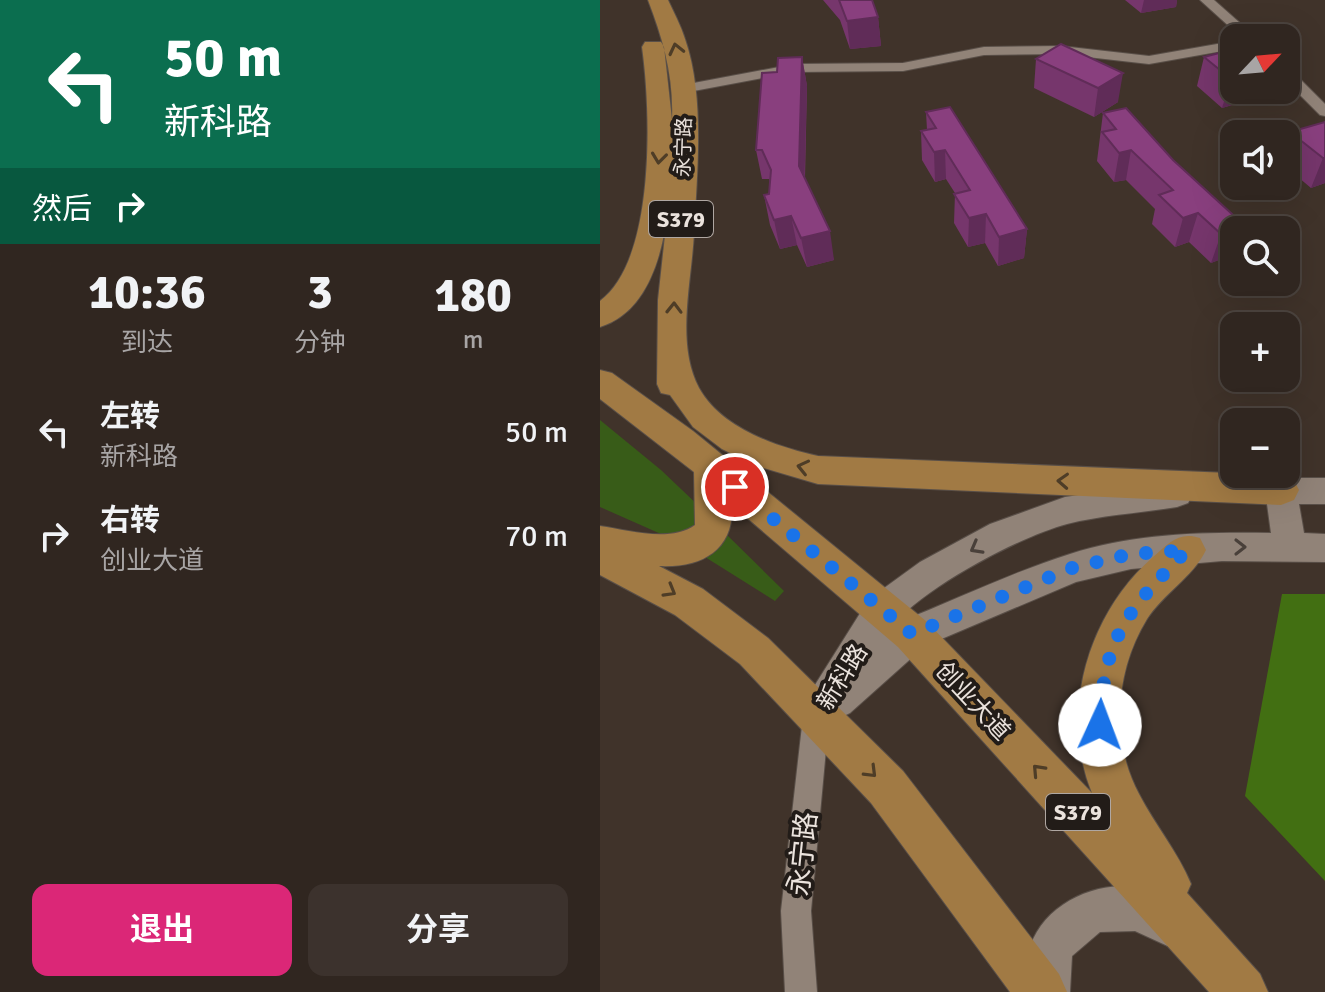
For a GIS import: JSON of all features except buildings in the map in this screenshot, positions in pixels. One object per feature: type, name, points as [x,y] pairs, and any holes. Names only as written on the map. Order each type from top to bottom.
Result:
[{"type":"main road","name":"永宁路","points":[[600,316],[617,306],[634,282],[648,245],[654,198],[661,135],[657,66],[649,29],[637,0]]},
{"type":"main road","name":"永宁路","points":[[658,0],[675,41],[683,89],[680,234],[673,300],[673,360],[681,441]]},
{"type":"main road","points":[[673,360],[692,405],[724,433],[794,465],[818,470],[1281,490],[1289,547]]},
{"type":"main road","name":"创业大道","points":[[600,382],[681,441],[897,622],[1205,947],[1242,992]]},
{"type":"main road","points":[[600,542],[681,550],[700,543],[707,537],[714,522],[711,466]]},
{"type":"main road","name":"新科路","points":[[816,717],[879,666],[897,622],[932,573],[1002,534],[1065,511],[1178,494],[1325,491]]},
{"type":"main road","name":"新科路","points":[[897,622],[1072,568],[1131,554],[1325,548]]},
{"type":"main road","points":[[1187,550],[1147,588],[1119,631],[1101,684],[1100,745],[1104,766],[1131,827],[1205,947]]},
{"type":"main road","points":[[600,557],[655,582],[721,625],[754,651],[887,787],[1044,992]]},
{"type":"main road","points":[[1044,992],[1050,952],[1059,935],[1081,918],[1105,907],[1149,911],[1205,947]]},
{"type":"street","points":[[1206,0],[1234,24]]},
{"type":"street","points":[[683,89],[795,68],[903,67],[984,51],[1061,50],[1149,60],[1220,48]]},
{"type":"street","points":[[1300,87],[1325,112]]},
{"type":"street","name":"永宁路","points":[[801,992],[796,911],[816,717]]},
{"type":"green space","points":[[600,420],[701,508],[697,525],[670,538],[600,507]]},
{"type":"green space","points":[[726,534],[784,591],[775,601],[705,557]]},
{"type":"green space","points":[[1282,594],[1325,594],[1325,881],[1245,796]]},
{"type":"route","points":[[735,487],[912,634],[1072,568],[1131,554],[1187,550],[1147,588],[1119,631],[1101,684],[1100,725]]}]
